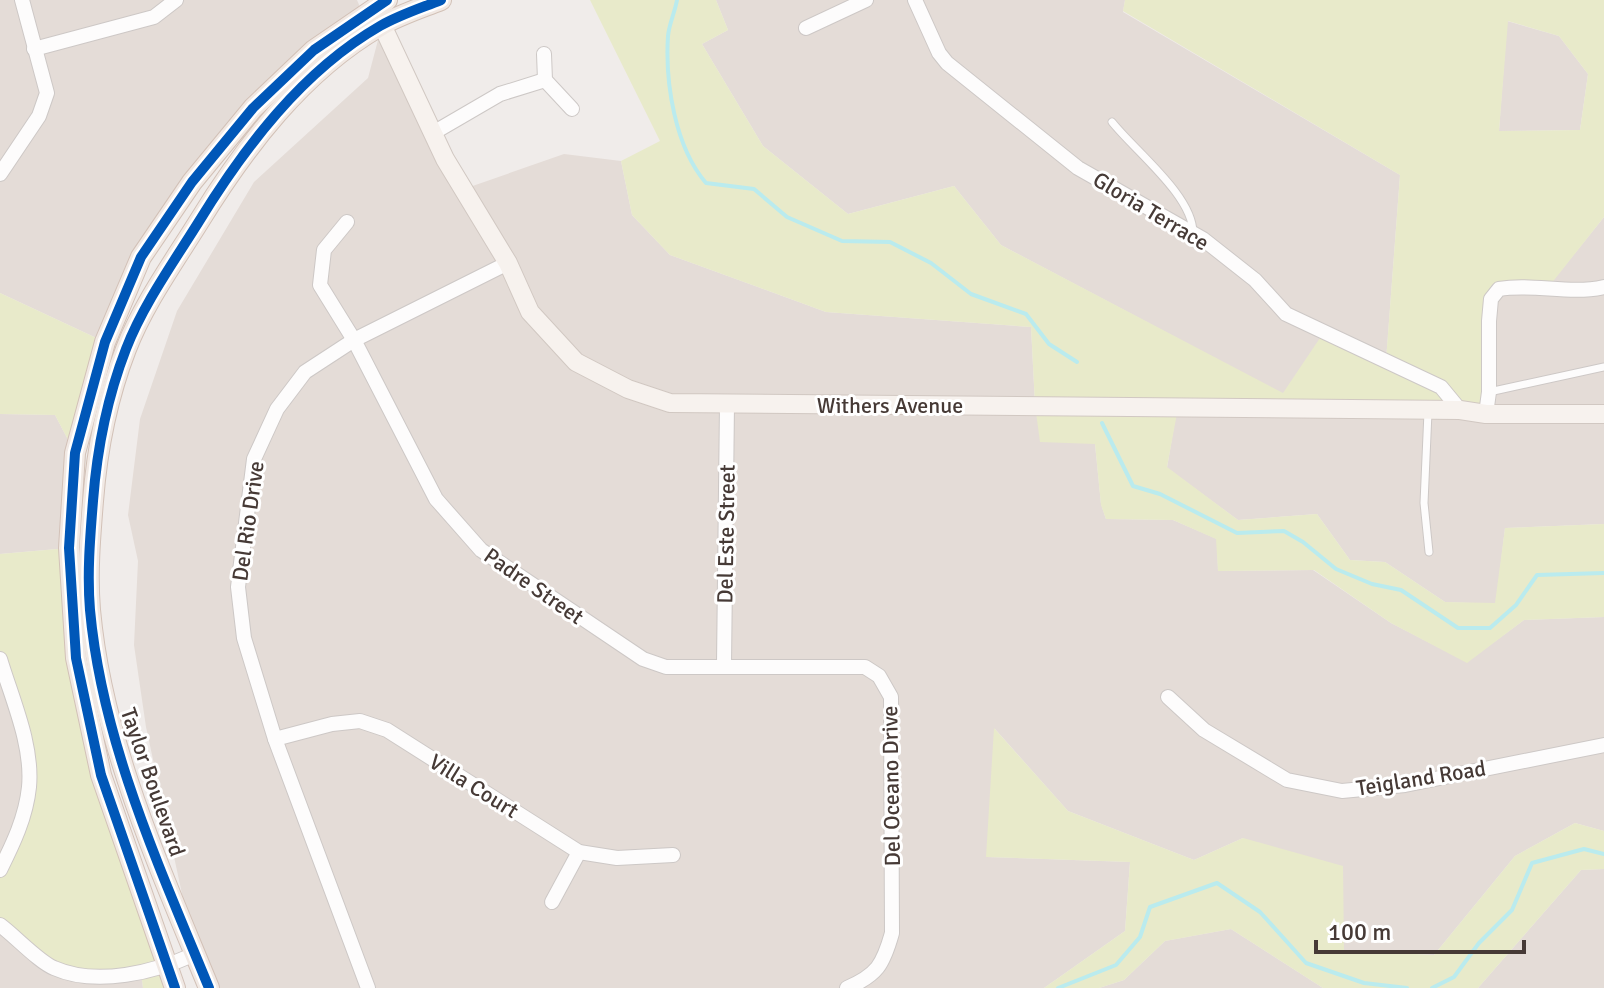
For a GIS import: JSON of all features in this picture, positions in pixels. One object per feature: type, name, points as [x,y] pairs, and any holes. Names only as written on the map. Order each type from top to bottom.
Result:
[{"type":"main road","name":"Taylor Boulevard","points":[[209,988],[123,770],[100,683],[90,609],[88,557],[96,461],[111,392],[127,346],[225,179],[296,94],[336,55],[382,25],[441,0]]},
{"type":"main road","name":"Taylor Boulevard","points":[[175,988],[101,775],[76,658],[69,548],[75,453],[105,342],[141,257],[192,182],[253,108],[322,43],[372,4]]},
{"type":"street","points":[[0,174],[39,116],[47,93],[22,0]]},
{"type":"street","points":[[34,49],[154,17],[176,0]]},
{"type":"street","points":[[806,28],[866,0]]},
{"type":"street","name":"Gloria Terrace","points":[[915,0],[939,53],[947,63],[1078,168],[1193,233],[1255,280],[1286,314],[1441,387],[1460,410]]},
{"type":"street","name":"Withers Avenue","points":[[372,4],[445,159],[508,263],[530,312],[576,362],[628,389],[670,403],[1604,414]]},
{"type":"street","points":[[544,54],[545,80],[572,109]]},
{"type":"street","points":[[433,133],[500,94],[545,80]]},
{"type":"street","name":"Padre Street","points":[[347,222],[324,250],[320,285],[354,340],[436,499],[481,550],[643,659],[666,667],[724,665]]},
{"type":"street","name":"Del Rio Drive","points":[[368,988],[275,739],[244,638],[238,587],[254,459],[277,409],[305,372],[354,340],[508,263]]},
{"type":"street","points":[[1486,414],[1491,299],[1499,289],[1518,286],[1583,292],[1604,287]]},
{"type":"street","name":"Del Este Street","points":[[724,665],[727,404]]},
{"type":"street","points":[[0,659],[29,764],[29,786],[19,831],[0,870]]},
{"type":"street","name":"Del Oceano Drive","points":[[724,665],[865,667],[879,676],[891,697],[892,933],[885,959],[868,979],[847,988]]},
{"type":"street","name":"Teigland Road","points":[[1168,697],[1204,730],[1287,780],[1342,791],[1405,785],[1604,745]]},
{"type":"street","name":"Villa Court","points":[[275,739],[332,724],[360,721],[387,730],[579,852],[617,858],[673,855]]},
{"type":"street","points":[[552,902],[579,852]]},
{"type":"street","points":[[0,925],[53,968],[102,978],[167,966],[195,954]]},
{"type":"lane","points":[[1112,122],[1177,193],[1193,219],[1193,233]]},
{"type":"lane","points":[[1489,392],[1604,367]]},
{"type":"lane","points":[[1428,410],[1424,503],[1429,552]]},
{"type":"shaded area","points":[[0,0],[357,0],[363,14],[192,182],[105,342],[0,293]]},
{"type":"shaded area","points":[[716,0],[1125,0],[1123,12],[1400,175],[1386,361],[1283,394],[1001,245],[954,186],[848,214],[763,146],[702,44],[728,30]]},
{"type":"shaded area","points":[[1507,21],[1559,36],[1588,74],[1580,130],[1499,131]]},
{"type":"shaded area","points":[[382,25],[464,189],[564,154],[621,161],[632,215],[670,255],[826,312],[1031,327],[1035,405],[1095,444],[1101,504],[1106,519],[1173,520],[1217,539],[1218,571],[1313,570],[1391,623],[1467,662],[1524,620],[1604,617],[1604,831],[1575,823],[1515,856],[1434,955],[1344,950],[1243,838],[1194,860],[1068,811],[995,729],[987,857],[1130,862],[1125,931],[1044,988],[209,988],[195,954],[146,727],[134,645],[138,561],[128,515],[140,419],[177,311],[254,182],[368,78]]},
{"type":"shaded area","points":[[1604,217],[1604,524],[1505,528],[1496,604],[1445,602],[1385,562],[1350,560],[1317,514],[1238,520],[1167,468],[1177,408],[1291,407],[1489,321],[1499,289],[1547,288]]},
{"type":"shaded area","points":[[0,414],[55,415],[75,453],[69,548],[0,554]]},
{"type":"shaded area","points":[[0,659],[29,786],[0,870]]},
{"type":"shaded area","points":[[1604,869],[1604,988],[1478,988],[1581,870]]},
{"type":"shaded area","points":[[0,925],[141,971],[143,988],[0,988]]},
{"type":"shaded area","points":[[1231,929],[1323,988],[1099,988],[1124,980],[1165,941]]},
{"type":"green space","points":[[590,0],[716,0],[728,30],[702,44],[763,146],[848,214],[954,186],[1001,245],[1283,393],[1324,332],[1386,360],[1400,175],[1123,11],[1125,0],[1604,0],[1604,217],[1547,289],[1518,286],[1491,299],[1486,414],[1178,408],[1167,467],[1238,520],[1317,514],[1350,560],[1385,562],[1445,602],[1495,603],[1505,528],[1604,524],[1604,617],[1524,620],[1467,663],[1391,623],[1314,570],[1218,571],[1216,539],[1173,520],[1106,519],[1101,505],[1095,444],[1040,442],[1031,327],[826,312],[670,255],[632,215],[621,161],[660,141]],"holes":[[[1508,21],[1559,36],[1588,74],[1580,130],[1499,131]]]},
{"type":"green space","points":[[0,293],[105,342],[75,453],[55,415],[0,414]]},
{"type":"green space","points":[[69,548],[76,658],[175,988],[143,988],[141,972],[53,968],[0,925],[0,870],[29,786],[0,659],[0,554]]},
{"type":"green space","points":[[994,728],[1068,811],[1194,860],[1243,838],[1343,866],[1344,950],[1434,955],[1515,856],[1575,823],[1604,831],[1604,869],[1581,870],[1478,988],[1323,988],[1231,929],[1165,941],[1124,980],[1099,988],[1044,988],[1125,931],[1130,862],[986,857]]},
{"type":"waterway","points":[[677,0],[668,36],[668,74],[674,114],[687,151],[706,183],[754,189],[787,217],[842,241],[890,242],[931,263],[971,294],[1026,314],[1049,344],[1077,362]]},
{"type":"waterway","points":[[1102,423],[1133,486],[1160,494],[1237,533],[1284,531],[1336,569],[1372,584],[1401,590],[1458,628],[1490,628],[1516,605],[1537,575],[1604,573]]},
{"type":"waterway","points":[[1432,988],[1454,977],[1479,943],[1512,910],[1532,863],[1584,849],[1604,854]]},
{"type":"waterway","points":[[1058,988],[1116,965],[1140,937],[1150,907],[1217,883],[1260,912],[1306,963],[1364,983],[1407,988]]},
{"type":"cycle path","points":[[175,988],[101,775],[76,658],[69,548],[75,453],[105,342],[141,257],[192,182],[253,108],[314,50],[387,0]]},
{"type":"cycle path","points":[[209,988],[135,803],[107,708],[97,659],[90,610],[89,556],[97,462],[108,405],[126,349],[150,300],[235,167],[277,113],[300,88],[352,44],[387,22],[441,0]]}]
